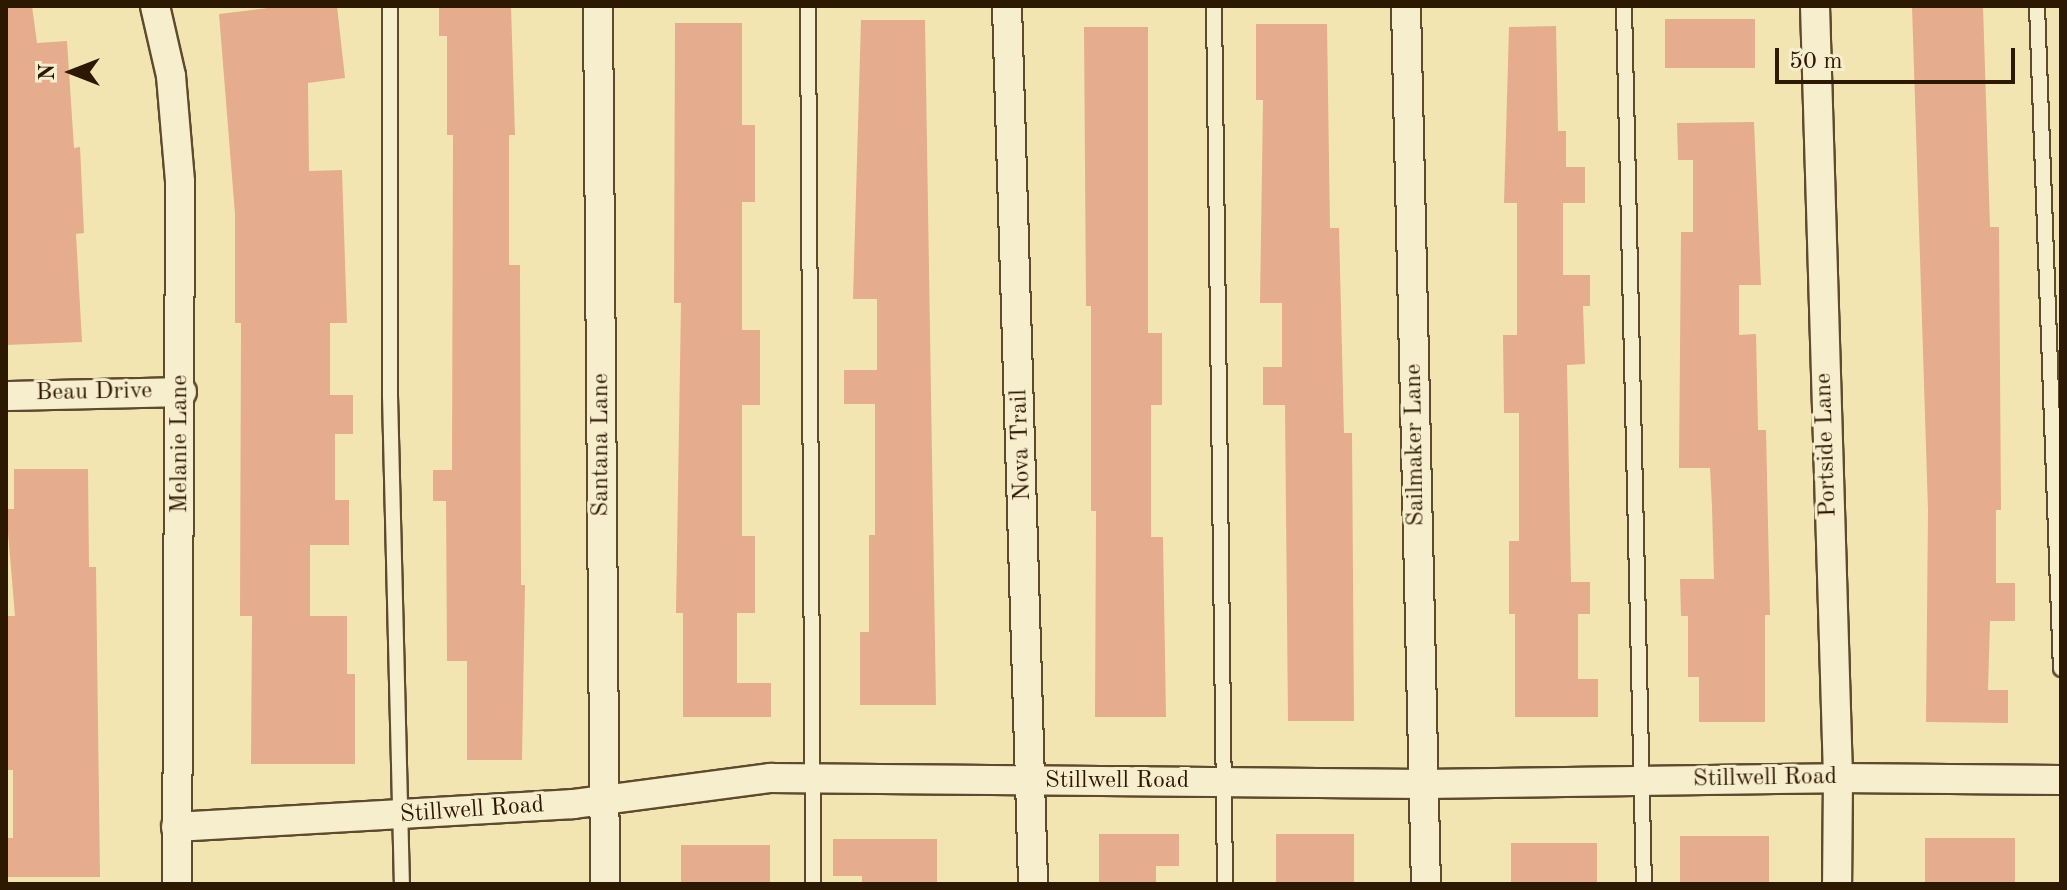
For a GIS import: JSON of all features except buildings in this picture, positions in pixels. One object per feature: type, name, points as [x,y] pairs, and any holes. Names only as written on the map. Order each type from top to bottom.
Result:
[{"type":"street","name":"Melanie Lane","points":[[155,6],[171,76],[180,182],[182,392],[177,884]]},
{"type":"street","name":"Santana Lane","points":[[598,6],[605,884]]},
{"type":"street","name":"Nova Trail","points":[[1007,6],[1033,781],[1033,884]]},
{"type":"street","name":"Sailmaker Lane","points":[[1406,6],[1426,884]]},
{"type":"street","name":"Portside Lane","points":[[1815,6],[1838,778],[1837,884]]},
{"type":"street","name":"Beau Drive","points":[[6,396],[182,392]]},
{"type":"street","name":"Stillwell Road","points":[[176,827],[573,804],[605,796],[813,778],[1424,784],[1838,778],[2061,780]]},
{"type":"lane","points":[[390,6],[390,396],[402,884]]},
{"type":"lane","points":[[808,6],[813,884]]},
{"type":"lane","points":[[1214,6],[1225,884]]},
{"type":"lane","points":[[1624,6],[1644,884]]},
{"type":"lane","points":[[2037,6],[2061,669]]}]
